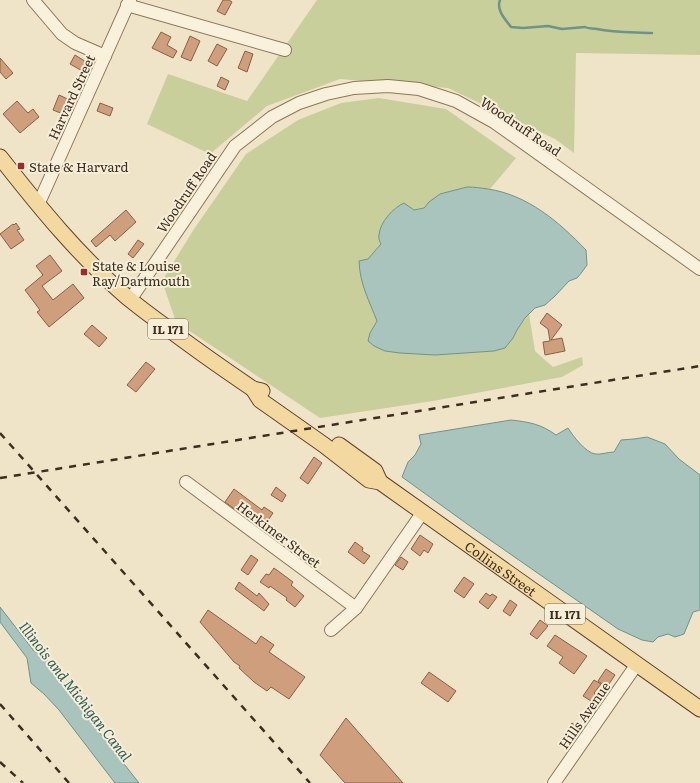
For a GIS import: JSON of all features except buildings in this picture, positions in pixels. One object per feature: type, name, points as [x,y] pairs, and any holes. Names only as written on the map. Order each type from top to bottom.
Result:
[{"type":"main road","name":"IL 171","points":[[0,157],[38,205],[85,257],[130,300]]},
{"type":"main road","name":"Collins Street","points":[[130,300],[188,344],[253,389],[260,400],[324,445],[369,480],[380,482],[700,709]]},
{"type":"street","points":[[33,0],[62,34],[75,43],[106,56]]},
{"type":"street","points":[[128,3],[285,50]]},
{"type":"street","name":"Harvard Street","points":[[38,205],[106,56],[128,3]]},
{"type":"street","name":"Woodruff Road","points":[[130,300],[235,146],[272,117],[299,103],[326,94],[354,88],[388,86],[419,89],[456,101],[494,122],[700,269]]},
{"type":"street","name":"Herkimer Street","points":[[186,482],[356,608]]},
{"type":"street","points":[[331,630],[356,608],[423,512]]},
{"type":"street","name":"Hills Avenue","points":[[554,783],[637,664]]},
{"type":"green space","points":[[317,0],[700,0],[700,55],[576,53],[574,153],[555,139],[448,88],[340,79],[267,106],[210,154],[147,124],[168,74],[247,101]]},
{"type":"green space","points":[[379,98],[446,109],[516,158],[490,189],[467,187],[429,202],[424,208],[414,210],[409,207],[396,207],[381,228],[381,244],[368,259],[377,321],[370,333],[435,355],[494,351],[513,338],[529,314],[535,351],[553,367],[582,357],[583,365],[562,377],[433,401],[320,418],[176,322],[162,281],[194,229],[246,154],[298,120],[341,103]]},
{"type":"water","points":[[467,187],[503,192],[542,211],[554,220],[586,250],[587,265],[577,278],[569,281],[545,305],[535,308],[525,318],[505,348],[494,351],[435,355],[385,351],[374,346],[368,341],[370,333],[377,321],[363,285],[359,261],[368,259],[381,244],[379,236],[384,220],[400,205],[404,203],[414,210],[424,208],[429,202],[440,194]]},
{"type":"water","points":[[511,420],[535,424],[556,435],[568,428],[583,447],[595,454],[614,452],[621,440],[647,437],[665,444],[679,459],[700,475],[700,610],[693,612],[684,634],[675,637],[668,634],[658,637],[653,642],[642,640],[618,629],[402,477],[408,462],[415,455],[421,444],[419,435]]},
{"type":"water","name":"Illinois and Michigan Canal","points":[[0,607],[34,651],[47,659],[69,690],[81,697],[82,700],[77,704],[139,783],[115,783],[59,710],[31,683],[27,658],[0,622]]},
{"type":"waterway","points":[[500,0],[500,11],[511,27],[523,28],[548,26],[562,29],[585,27],[611,31],[652,33]]},
{"type":"railway","points":[[0,478],[700,366]]},
{"type":"railway","points":[[0,433],[310,783]]},
{"type":"railway","points":[[0,704],[69,783]]},
{"type":"railway","points":[[0,762],[23,783]]},
{"type":"place","name":"State & Harvard","points":[[21,166]]},
{"type":"place","name":"State & Louise Ray/Dartmouth","points":[[84,272]]}]
